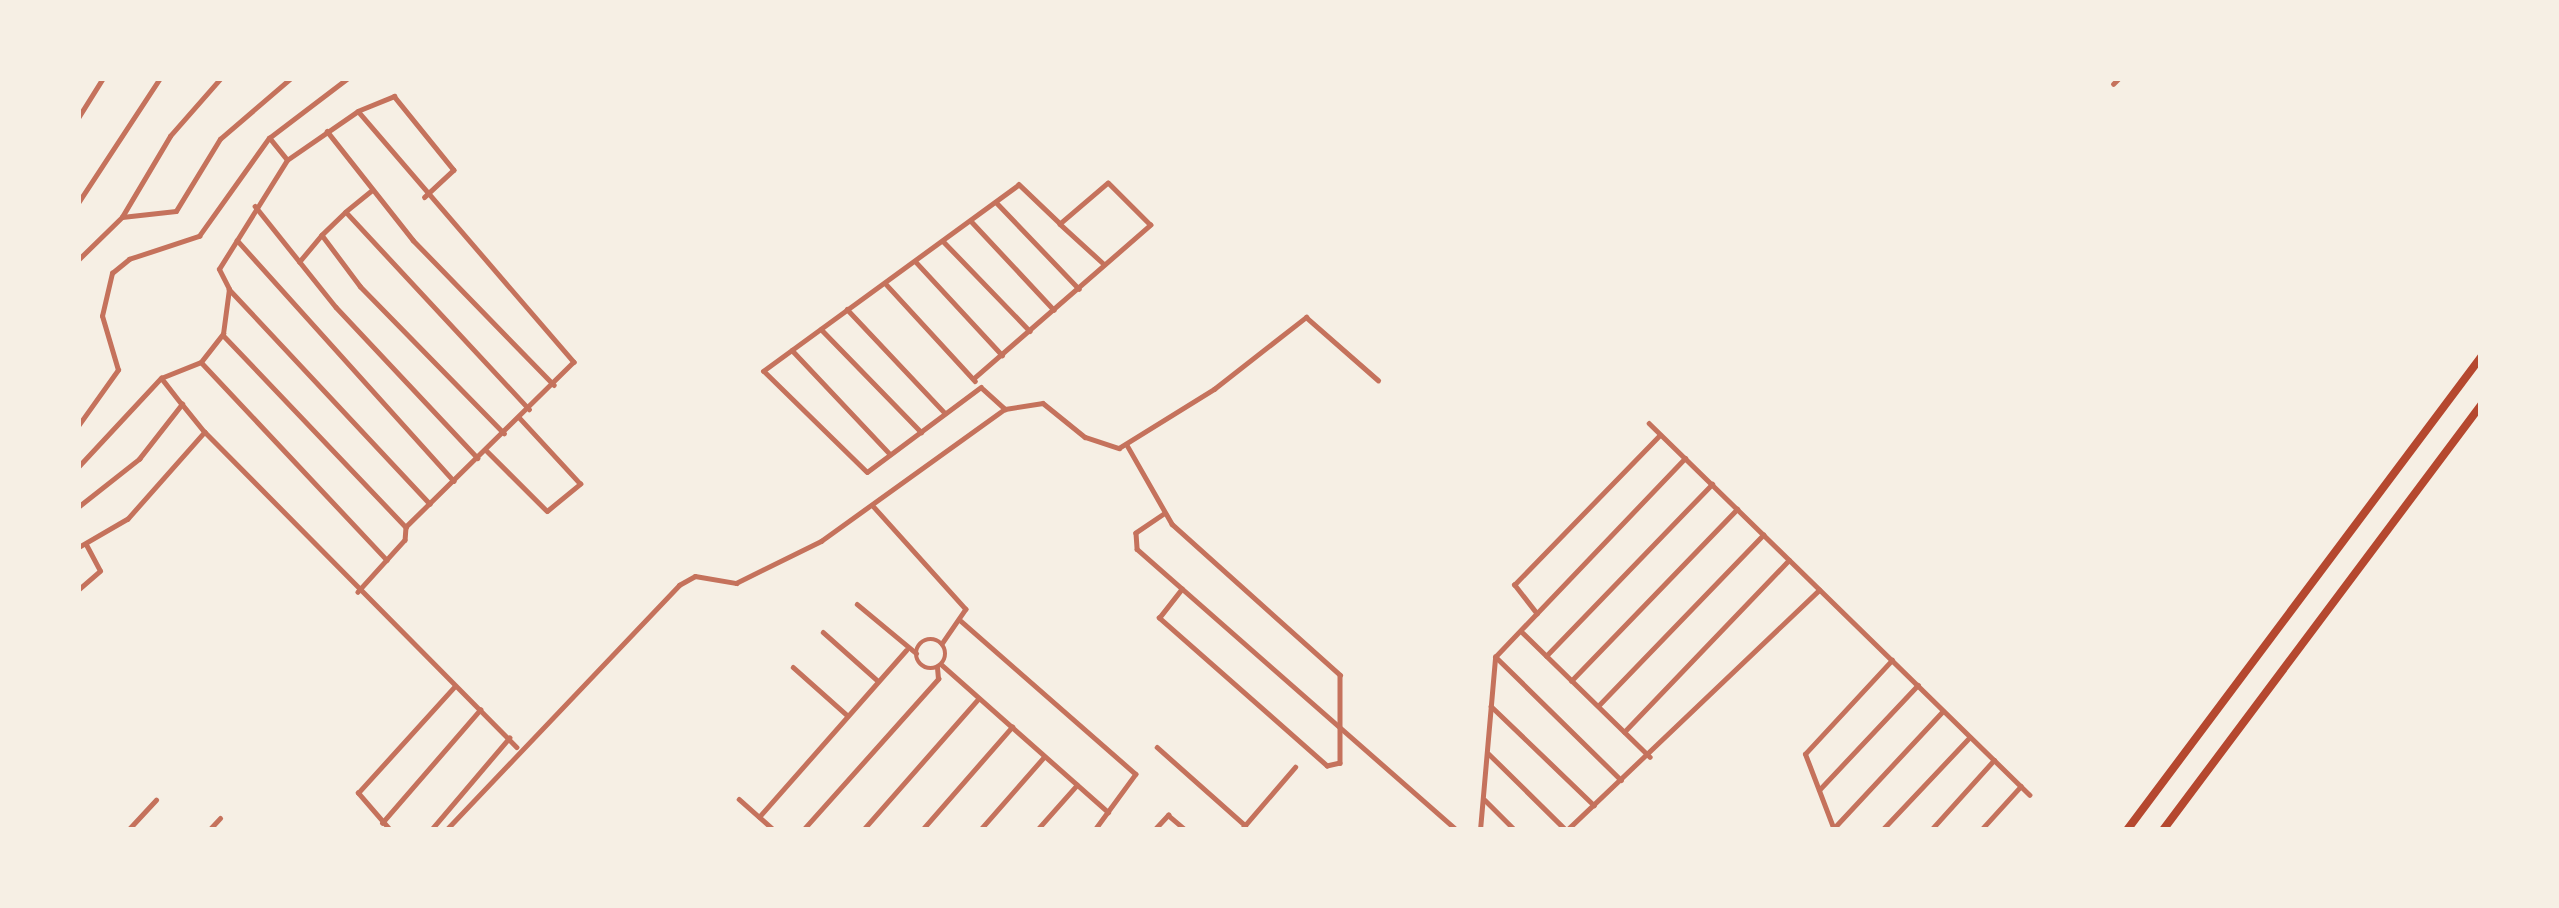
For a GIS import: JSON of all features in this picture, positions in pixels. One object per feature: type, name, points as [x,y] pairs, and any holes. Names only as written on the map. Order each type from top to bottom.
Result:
[{"type":"highway","points":[[2127,830],[2481,358]]},
{"type":"highway","points":[[2163,830],[2481,405]]},
{"type":"street","points":[[78,118],[103,78]]},
{"type":"street","points":[[78,203],[160,78]]},
{"type":"street","points":[[78,260],[122,217],[170,136],[220,78]]},
{"type":"street","points":[[122,217],[176,211],[220,139],[291,78]]},
{"type":"street","points":[[78,426],[118,370],[102,316],[112,273],[128,259],[199,236],[268,139],[348,78]]},
{"type":"street","points":[[425,197],[454,170],[394,96],[358,111],[287,160],[254,206],[219,269],[229,289],[430,504]]},
{"type":"street","points":[[358,111],[425,197],[572,355],[554,385],[406,527],[387,560],[358,592]]},
{"type":"street","points":[[327,131],[374,190],[554,385]]},
{"type":"street","points":[[268,139],[287,160]]},
{"type":"street","points":[[974,379],[1150,226],[1108,182],[1060,224]]},
{"type":"street","points":[[981,387],[867,472],[764,371],[1019,185],[1104,264]]},
{"type":"street","points":[[299,262],[374,190]]},
{"type":"street","points":[[996,202],[1079,289]]},
{"type":"street","points":[[254,206],[478,458]]},
{"type":"street","points":[[346,212],[529,409]]},
{"type":"street","points":[[970,220],[1054,310]]},
{"type":"street","points":[[322,235],[360,286],[504,433]]},
{"type":"street","points":[[236,238],[454,481]]},
{"type":"street","points":[[943,241],[1030,331]]},
{"type":"street","points":[[916,261],[1002,355]]},
{"type":"street","points":[[885,283],[1005,409]]},
{"type":"street","points":[[78,467],[161,378],[201,362],[223,334],[229,289]]},
{"type":"street","points":[[847,309],[945,413]]},
{"type":"street","points":[[446,830],[518,746],[679,585],[695,576],[718,584],[747,579],[874,508],[940,450],[1005,409],[1043,403],[1107,450],[1127,445],[1306,317],[1378,380]]},
{"type":"street","points":[[821,329],[921,432]]},
{"type":"street","points":[[223,334],[406,527]]},
{"type":"street","points":[[792,350],[890,454]]},
{"type":"street","points":[[78,361],[78,374]]},
{"type":"street","points":[[201,362],[387,560]]},
{"type":"street","points":[[161,378],[205,432],[358,592],[518,746]]},
{"type":"street","points":[[78,507],[126,472],[182,404]]},
{"type":"street","points":[[486,450],[547,511],[580,484],[519,418]]},
{"type":"street","points":[[1649,423],[2030,795]]},
{"type":"street","points":[[78,590],[100,571],[82,546],[128,519],[205,432]]},
{"type":"street","points":[[1537,614],[1514,585],[1660,434]]},
{"type":"street","points":[[1127,445],[1164,514],[1340,675],[1340,763],[1327,766],[1159,619],[1183,589]]},
{"type":"street","points":[[1480,830],[1496,657],[1685,458]]},
{"type":"street","points":[[1546,656],[1712,484]]},
{"type":"street","points":[[803,830],[938,679],[942,644],[966,609],[874,508]]},
{"type":"street","points":[[1571,681],[1737,509]]},
{"type":"street","points":[[1164,514],[1135,541],[1343,733],[1457,830]]},
{"type":"street","points":[[1598,706],[1763,535]]},
{"type":"street","points":[[1624,731],[1789,560]]},
{"type":"street","points":[[1487,753],[1567,830],[1650,757],[1820,590]]},
{"type":"street","points":[[857,604],[906,650],[916,653]]},
{"type":"street","points":[[961,621],[1136,774],[1095,830]]},
{"type":"street","points":[[1521,631],[1650,757]]},
{"type":"street","points":[[823,632],[878,681]]},
{"type":"street","points":[[916,653],[927,640],[942,644]]},
{"type":"street","points":[[760,817],[906,650]]},
{"type":"street","points":[[916,653],[920,664],[940,666],[980,698],[1110,814]]},
{"type":"street","points":[[1496,657],[1621,781]]},
{"type":"street","points":[[1892,660],[1805,754],[1833,830],[1943,711]]},
{"type":"street","points":[[793,667],[848,716]]},
{"type":"street","points":[[390,830],[358,793],[455,686]]},
{"type":"street","points":[[1819,790],[1918,686]]},
{"type":"street","points":[[863,830],[980,698]]},
{"type":"street","points":[[1491,706],[1594,806]]},
{"type":"street","points":[[382,823],[480,710]]},
{"type":"street","points":[[922,830],[1012,727]]},
{"type":"street","points":[[1882,830],[1970,736]]},
{"type":"street","points":[[431,830],[509,738]]},
{"type":"street","points":[[1157,747],[1243,828],[1295,767]]},
{"type":"street","points":[[980,830],[1045,756]]},
{"type":"street","points":[[1931,830],[1994,760]]},
{"type":"street","points":[[1037,830],[1077,785]]},
{"type":"street","points":[[1981,830],[2021,786]]},
{"type":"street","points":[[1483,798],[1515,830]]},
{"type":"street","points":[[739,799],[774,830]]},
{"type":"street","points":[[128,830],[156,800]]},
{"type":"street","points":[[1154,830],[1168,815],[1186,830]]},
{"type":"street","points":[[209,830],[220,818]]}]
